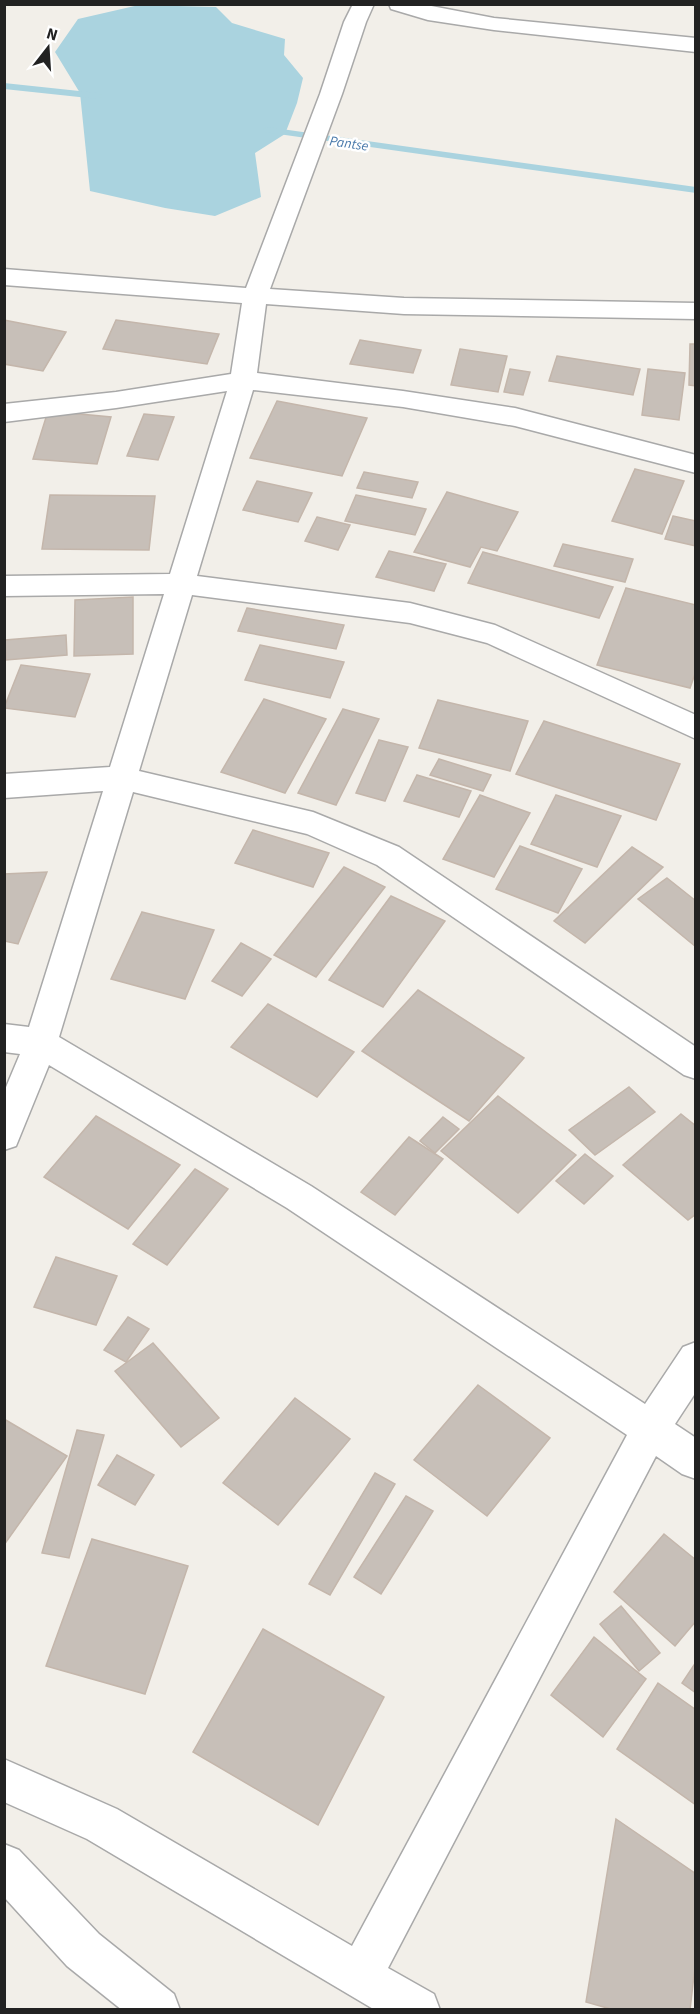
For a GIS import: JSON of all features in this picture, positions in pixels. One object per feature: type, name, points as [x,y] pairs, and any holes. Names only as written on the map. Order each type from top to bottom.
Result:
[{"type":"street","points":[[4,1135],[41,1043],[182,584],[243,380],[255,296],[364,4]]},
{"type":"street","points":[[399,4],[428,14],[494,24],[696,45]]},
{"type":"street","points":[[4,277],[404,306],[696,311]]},
{"type":"street","points":[[4,413],[116,400],[243,380],[403,399],[515,417],[696,464]]},
{"type":"street","points":[[4,586],[182,584],[410,613],[495,636],[696,728]]},
{"type":"street","points":[[4,786],[121,778],[313,824],[388,856],[696,1065]]},
{"type":"street","points":[[4,1038],[41,1043],[300,1197],[696,1461]]},
{"type":"street","points":[[361,1974],[650,1429],[696,1359]]},
{"type":"street","points":[[4,1779],[102,1824],[361,1974],[418,2010]]},
{"type":"street","points":[[4,1865],[83,1950],[158,2010]]},
{"type":"water","points":[[139,5],[216,7],[232,23],[285,39],[284,55],[303,78],[297,103],[285,134],[255,153],[261,197],[215,216],[165,208],[90,191],[80,93],[55,52],[78,19]]},
{"type":"building","points":[[4,320],[66,332],[43,371],[4,364]]},
{"type":"building","points":[[116,320],[219,334],[207,364],[103,349]]},
{"type":"building","points":[[360,340],[421,350],[413,373],[350,364]]},
{"type":"building","points":[[690,344],[696,344],[696,386],[689,385]]},
{"type":"building","points":[[460,349],[507,356],[498,392],[451,385]]},
{"type":"building","points":[[557,356],[640,369],[633,395],[549,381]]},
{"type":"building","points":[[510,369],[530,372],[523,395],[504,392]]},
{"type":"building","points":[[648,369],[685,373],[679,420],[642,415]]},
{"type":"building","points":[[277,401],[367,418],[342,476],[250,458]]},
{"type":"building","points":[[48,411],[111,417],[97,464],[33,459]]},
{"type":"building","points":[[144,414],[174,417],[158,460],[127,456]]},
{"type":"building","points":[[635,469],[684,481],[662,534],[612,521]]},
{"type":"building","points":[[364,472],[418,482],[412,498],[357,488]]},
{"type":"building","points":[[257,481],[312,493],[298,522],[243,510]]},
{"type":"building","points":[[447,492],[518,512],[497,551],[481,547],[470,567],[414,552]]},
{"type":"building","points":[[50,495],[155,496],[149,550],[42,549]]},
{"type":"building","points":[[356,495],[426,509],[415,535],[345,521]]},
{"type":"building","points":[[673,516],[696,521],[696,546],[665,539]]},
{"type":"building","points":[[317,517],[350,525],[338,550],[305,541]]},
{"type":"building","points":[[563,544],[633,559],[625,582],[554,566]]},
{"type":"building","points":[[389,551],[446,564],[434,591],[376,577]]},
{"type":"building","points":[[483,552],[613,587],[599,618],[468,583]]},
{"type":"building","points":[[626,588],[696,605],[696,671],[690,688],[597,665]]},
{"type":"building","points":[[133,597],[133,654],[74,656],[75,600]]},
{"type":"building","points":[[247,608],[344,625],[336,649],[238,631]]},
{"type":"building","points":[[66,635],[67,655],[6,660],[5,640]]},
{"type":"building","points":[[260,645],[344,662],[330,698],[245,680]]},
{"type":"building","points":[[21,665],[90,674],[75,717],[4,708]]},
{"type":"building","points":[[264,699],[326,719],[285,793],[221,772]]},
{"type":"building","points":[[438,700],[528,721],[510,771],[419,748]]},
{"type":"building","points":[[343,709],[379,719],[336,805],[298,793]]},
{"type":"building","points":[[544,721],[680,764],[656,820],[516,774]]},
{"type":"building","points":[[379,740],[408,747],[385,801],[356,793]]},
{"type":"building","points":[[439,759],[491,775],[483,791],[430,775]]},
{"type":"building","points":[[417,775],[471,791],[459,817],[404,801]]},
{"type":"building","points":[[480,795],[530,813],[494,877],[443,859]]},
{"type":"building","points":[[556,795],[621,816],[597,867],[531,844]]},
{"type":"building","points":[[253,830],[329,853],[313,887],[235,863]]},
{"type":"building","points":[[520,846],[582,869],[558,913],[496,889]]},
{"type":"building","points":[[632,847],[663,867],[585,943],[554,921]]},
{"type":"building","points":[[344,867],[385,887],[316,977],[274,955]]},
{"type":"building","points":[[47,872],[18,944],[4,941],[4,874]]},
{"type":"building","points":[[667,878],[696,901],[696,947],[638,899]]},
{"type":"building","points":[[391,896],[445,921],[383,1007],[329,980]]},
{"type":"building","points":[[142,912],[214,930],[185,999],[111,979]]},
{"type":"building","points":[[241,943],[271,959],[242,996],[212,981]]},
{"type":"building","points":[[418,990],[524,1058],[469,1121],[362,1051]]},
{"type":"building","points":[[268,1004],[354,1052],[317,1097],[231,1047]]},
{"type":"building","points":[[629,1087],[655,1112],[595,1155],[569,1130]]},
{"type":"building","points":[[498,1096],[576,1155],[518,1213],[441,1151]]},
{"type":"building","points":[[681,1114],[696,1126],[696,1214],[688,1220],[623,1165]]},
{"type":"building","points":[[96,1116],[180,1165],[128,1229],[44,1177]]},
{"type":"building","points":[[443,1117],[459,1129],[435,1153],[420,1141]]},
{"type":"building","points":[[409,1137],[443,1159],[395,1215],[361,1192]]},
{"type":"building","points":[[585,1154],[613,1176],[584,1204],[556,1181]]},
{"type":"building","points":[[195,1169],[228,1189],[167,1265],[133,1244]]},
{"type":"building","points":[[56,1257],[117,1276],[96,1325],[34,1307]]},
{"type":"building","points":[[128,1317],[149,1329],[126,1362],[104,1350]]},
{"type":"building","points":[[153,1343],[219,1418],[181,1447],[115,1371]]},
{"type":"building","points":[[478,1385],[550,1438],[487,1516],[414,1460]]},
{"type":"building","points":[[295,1398],[350,1439],[278,1525],[223,1483]]},
{"type":"building","points":[[4,1419],[67,1456],[4,1545]]},
{"type":"building","points":[[77,1430],[104,1435],[69,1558],[42,1553]]},
{"type":"building","points":[[117,1455],[154,1475],[135,1505],[98,1485]]},
{"type":"building","points":[[375,1473],[395,1484],[330,1595],[309,1584]]},
{"type":"building","points":[[406,1496],[433,1511],[381,1594],[354,1577]]},
{"type":"building","points":[[664,1534],[696,1560],[696,1621],[675,1646],[614,1592]]},
{"type":"building","points":[[92,1539],[188,1566],[145,1694],[46,1666]]},
{"type":"building","points":[[621,1606],[660,1653],[639,1671],[600,1624]]},
{"type":"building","points":[[263,1629],[384,1697],[318,1825],[193,1752]]},
{"type":"building","points":[[594,1637],[646,1679],[603,1737],[551,1695]]},
{"type":"building","points":[[696,1662],[696,1693],[682,1683]]},
{"type":"building","points":[[658,1683],[696,1710],[696,1805],[617,1749]]},
{"type":"building","points":[[616,1819],[696,1874],[696,1958],[690,2010],[614,2010],[586,2002]]},
{"type":"waterway","name":"Pantse","points":[[4,86],[98,96]]},
{"type":"waterway","name":"Pantse","points":[[267,130],[696,190]]}]
